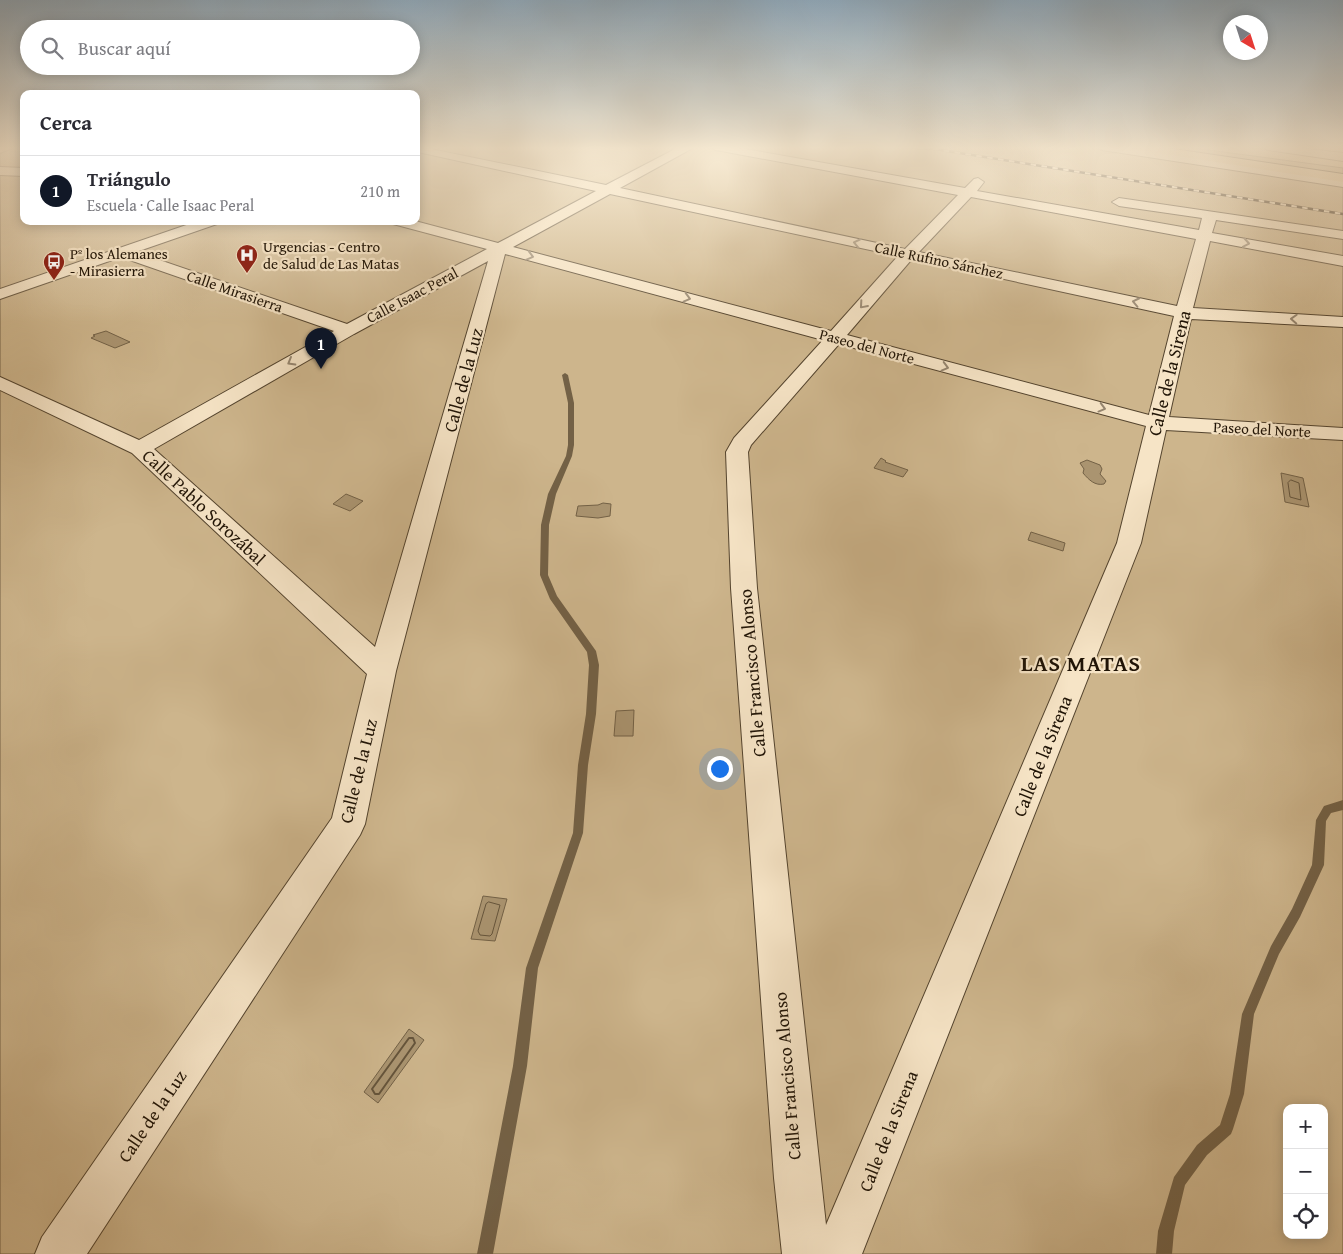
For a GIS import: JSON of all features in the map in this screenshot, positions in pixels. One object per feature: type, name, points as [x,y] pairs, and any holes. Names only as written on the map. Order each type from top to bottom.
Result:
[{"type":"street","name":"Calle Isaac Peral","points":[[140,448],[348,330],[580,206]]},
{"type":"street","name":"Calle Rufino Sánchez","points":[[682,206],[1184,313],[1343,322]]},
{"type":"street","name":"Calle Francisco Alonso","points":[[806,1254],[796,1178],[744,588],[737,452],[742,443],[908,254],[954,206]]},
{"type":"street","points":[[1069,206],[1204,236],[1343,261]]},
{"type":"street","points":[[1141,206],[1343,234]]},
{"type":"street","name":"Calle de la Sirena","points":[[838,1254],[1129,543],[1184,313],[1210,216]]},
{"type":"street","points":[[0,294],[200,225]]},
{"type":"street","name":"Paseo del Norte","points":[[413,225],[1157,423],[1343,434]]},
{"type":"street","name":"Calle de la Luz","points":[[59,1254],[348,824],[382,671],[499,248]]},
{"type":"street","name":"Calle Mirasierra","points":[[121,252],[348,330]]},
{"type":"street","name":"Calle Pablo Sorozábal","points":[[0,383],[140,448],[382,671]]},
{"type":"shaded area","points":[[0,206],[20,206],[20,225],[420,225],[420,206],[1343,206],[1343,1254],[0,1254]]},
{"type":"water","points":[[106,331],[130,342],[115,348],[91,338],[95,336],[93,335]]},
{"type":"water","points":[[881,458],[885,462],[908,470],[903,477],[874,468]]},
{"type":"water","points":[[1087,460],[1100,465],[1102,469],[1100,474],[1106,481],[1104,484],[1095,483],[1083,473],[1084,469],[1080,463]]},
{"type":"water","points":[[1281,473],[1303,478],[1309,507],[1285,502]]},
{"type":"water","points":[[346,494],[363,501],[350,511],[333,504]]},
{"type":"water","points":[[611,504],[610,516],[598,518],[576,516],[578,506]]},
{"type":"water","points":[[1031,532],[1065,543],[1063,551],[1028,540]]},
{"type":"water","points":[[634,710],[633,736],[614,736],[616,711]]},
{"type":"water","points":[[483,896],[507,899],[495,941],[471,939]]},
{"type":"water","points":[[409,1029],[424,1040],[378,1103],[364,1092]]},
{"type":"waterway","points":[[485,1254],[520,1066],[532,968],[578,833],[583,765],[591,714],[594,665],[591,651],[553,597],[544,575],[545,525],[552,494],[569,456],[571,445],[571,403],[565,375]]},
{"type":"waterway","points":[[1164,1254],[1166,1231],[1179,1182],[1202,1150],[1226,1129],[1237,1094],[1248,1014],[1275,950],[1296,913],[1318,865],[1321,820],[1328,809],[1343,805]]},
{"type":"railway","points":[[1290,206],[1343,214]]},
{"type":"place","name":"Urgencias - Centro de Salud de Las Matas","points":[[247,274]]},
{"type":"place","name":"Pº los Alemanes - Mirasierra","points":[[54,281]]},
{"type":"place","name":"Triángulo","points":[[321,369]]},
{"type":"district","name":"LAS MATAS","points":[[1081,663]]}]
